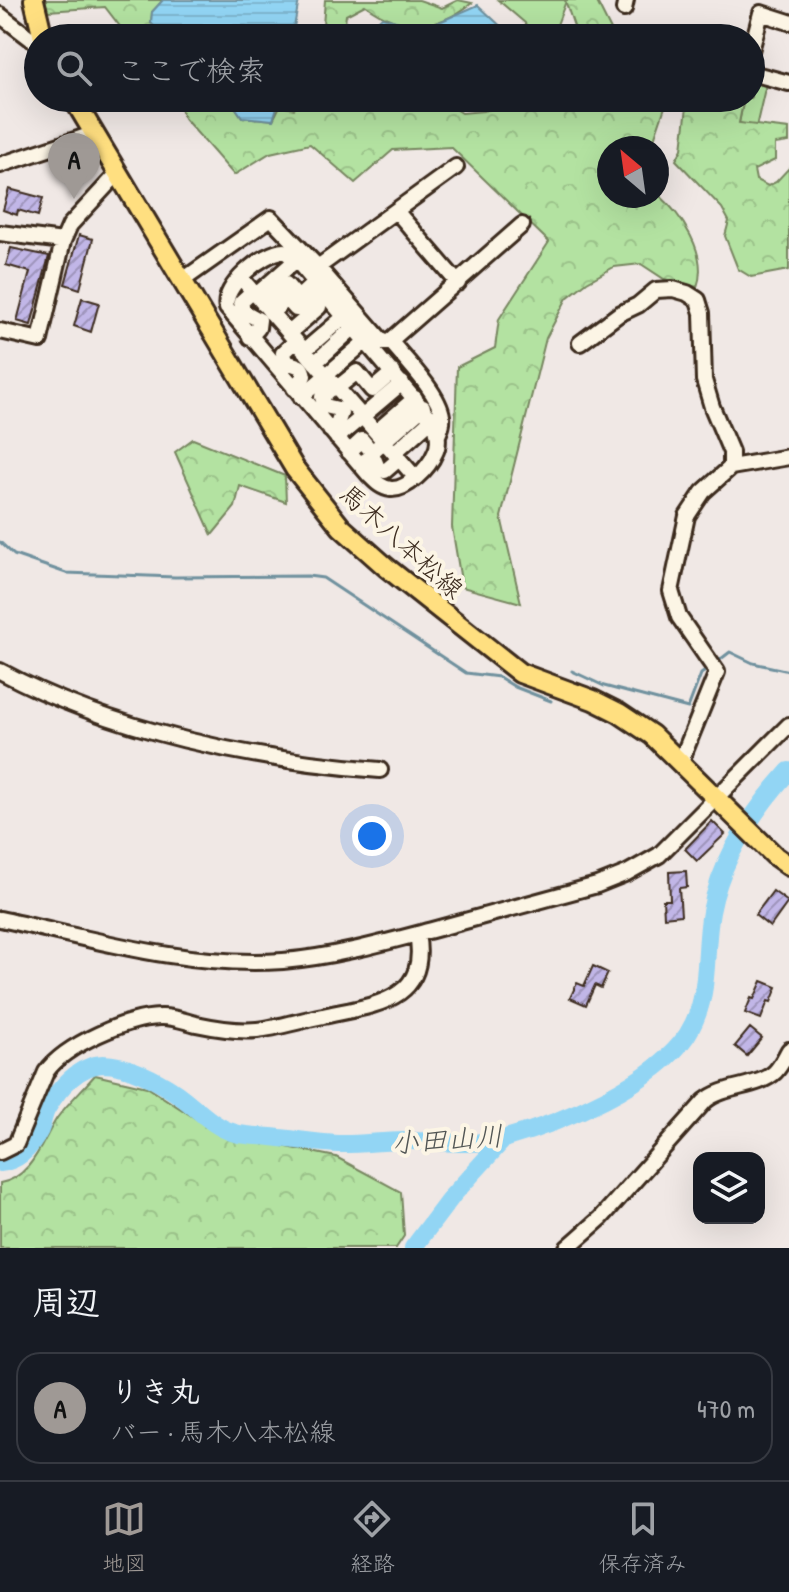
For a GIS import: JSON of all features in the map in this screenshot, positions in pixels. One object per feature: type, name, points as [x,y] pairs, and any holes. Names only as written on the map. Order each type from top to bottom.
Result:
[{"type":"main road","points":[[34,0],[40,24]]},
{"type":"main road","name":"馬木八本松線","points":[[81,112],[295,469],[341,527],[386,567],[520,673],[593,700],[652,735],[789,866]]},
{"type":"street","points":[[763,7],[789,22]]},
{"type":"street","points":[[0,15],[24,33]]},
{"type":"street","points":[[765,77],[789,83]]},
{"type":"street","points":[[0,165],[93,134]]},
{"type":"street","points":[[318,267],[456,167]]},
{"type":"street","points":[[0,331],[40,340],[63,241],[70,225],[118,173]]},
{"type":"street","points":[[397,212],[458,283]]},
{"type":"street","points":[[183,280],[271,218],[384,343],[458,283],[522,225]]},
{"type":"street","points":[[0,233],[63,241]]},
{"type":"street","points":[[390,341],[422,380],[441,410],[443,421],[434,456],[400,488],[381,487],[360,465],[231,316],[225,302],[229,289],[269,254],[290,254],[423,408],[437,437]]},
{"type":"street","points":[[261,301],[296,260]]},
{"type":"street","points":[[241,278],[415,477]]},
{"type":"street","points":[[250,337],[258,328],[259,320],[243,311],[241,302],[261,301],[286,284],[298,298],[322,291]]},
{"type":"street","points":[[580,343],[656,290],[673,289],[698,300],[702,313],[704,380],[731,452],[731,467]]},
{"type":"street","points":[[296,342],[322,291]]},
{"type":"street","points":[[298,393],[303,370],[300,365],[287,362],[283,353],[296,342],[349,322]]},
{"type":"street","points":[[315,363],[349,322]]},
{"type":"street","points":[[333,434],[341,413],[338,409],[325,406],[322,397],[366,341]]},
{"type":"street","points":[[298,393],[357,372],[372,390],[397,378]]},
{"type":"street","points":[[333,434],[362,417],[397,378]]},
{"type":"street","points":[[349,452],[362,440],[372,452],[380,437],[423,408]]},
{"type":"street","points":[[360,465],[371,457],[376,460],[378,468],[385,471],[397,456],[423,408]]},
{"type":"street","points":[[681,761],[717,672],[679,617],[671,591],[687,516],[703,492],[731,467],[789,457]]},
{"type":"street","points":[[0,671],[35,689],[97,713],[196,742],[340,767],[380,770]]},
{"type":"street","points":[[0,919],[182,956],[232,962],[283,961],[333,954],[417,934],[597,885],[627,873],[659,855],[789,725]]},
{"type":"street","points":[[0,1152],[16,1144],[53,1061],[86,1041],[145,1018],[164,1016],[198,1024],[257,1030],[380,1004],[402,992],[414,977],[419,965],[417,934]]},
{"type":"street","points":[[567,1248],[601,1218],[668,1145],[688,1118],[715,1093],[783,1072],[789,1050]]},
{"type":"green space","points":[[45,0],[163,0],[152,12],[152,24],[118,24],[105,7],[48,11]]},
{"type":"green space","points":[[325,0],[419,0],[442,8],[458,0],[472,3],[445,19],[426,24],[393,20],[365,5],[346,15],[345,24],[323,24]]},
{"type":"green space","points":[[498,0],[566,1],[557,24],[525,23]]},
{"type":"green space","points":[[565,0],[596,0],[608,24],[573,24]]},
{"type":"green space","points":[[182,112],[239,112],[242,117],[273,120],[277,112],[663,112],[655,136],[597,136],[597,208],[669,208],[669,205],[696,248],[700,274],[697,287],[664,279],[641,264],[614,267],[567,298],[546,338],[501,517],[521,603],[462,587],[452,527],[457,367],[495,348],[499,319],[549,242],[451,147],[393,150],[355,183],[310,144],[270,153],[234,175]]},
{"type":"green space","points":[[686,112],[741,112],[739,123],[789,129],[789,142],[775,144],[775,160],[754,170],[756,180],[768,186],[789,168],[789,270],[751,277],[738,269],[725,236],[729,221],[722,208],[676,160],[682,149]]},
{"type":"green space","points":[[741,112],[759,112],[756,127],[739,123]]},
{"type":"green space","points":[[193,439],[285,476],[286,502],[240,486],[235,507],[212,535],[175,452]]},
{"type":"green space","points":[[95,1075],[147,1087],[218,1133],[336,1157],[401,1192],[404,1236],[396,1248],[0,1248],[0,1183],[11,1180],[28,1166],[57,1118]]},
{"type":"water","points":[[163,0],[299,0],[295,24],[152,24],[152,12]]},
{"type":"water","points":[[478,5],[498,24],[435,24]]},
{"type":"water","points":[[382,17],[406,24],[374,24]]},
{"type":"water","points":[[239,112],[276,112],[273,120],[242,117]]},
{"type":"building","points":[[9,189],[43,198],[38,216],[18,210],[17,215],[3,210]]},
{"type":"building","points":[[79,235],[93,239],[80,289],[65,284]]},
{"type":"building","points":[[11,248],[49,256],[31,325],[17,321],[30,272],[6,265]]},
{"type":"building","points":[[82,298],[99,303],[91,332],[74,326]]},
{"type":"building","points":[[712,821],[725,834],[697,861],[685,849]]},
{"type":"building","points":[[686,871],[687,887],[679,888],[681,915],[664,917],[663,900],[670,900],[669,872]]},
{"type":"building","points":[[773,891],[788,902],[770,927],[755,915]]},
{"type":"building","points":[[593,966],[608,973],[601,988],[595,985],[586,1005],[570,998],[577,983],[584,986]]},
{"type":"building","points":[[762,981],[777,987],[761,1019],[745,1013]]},
{"type":"building","points":[[750,1028],[762,1038],[747,1056],[735,1046]]},
{"type":"waterway","points":[[0,542],[14,555],[66,573],[323,578],[466,673],[499,677],[551,701]]},
{"type":"waterway","points":[[717,662],[730,652],[753,663],[789,671]]},
{"type":"waterway","points":[[572,671],[604,686],[688,708],[701,674],[708,669]]},
{"type":"waterway","name":"小田山川","points":[[0,1163],[19,1156],[29,1147],[40,1130],[48,1107],[71,1079],[86,1068],[103,1064],[131,1070],[160,1083],[211,1121],[235,1133],[330,1143],[494,1141],[553,1122],[605,1099],[653,1069],[687,1035],[700,1005],[711,912],[722,873],[751,819],[789,771]]},
{"type":"waterway","points":[[413,1248],[453,1195],[504,1139]]},
{"type":"place","name":"りき丸","points":[[74,199]]}]
